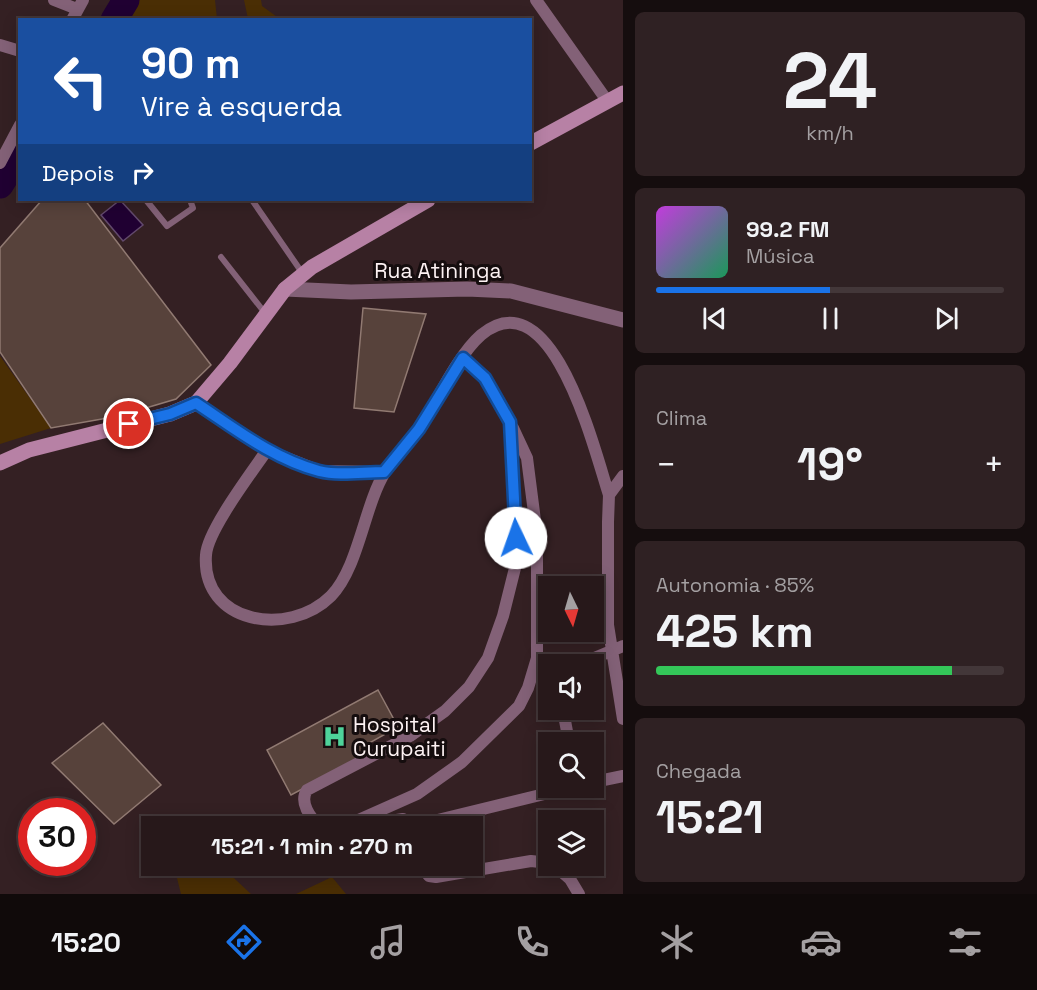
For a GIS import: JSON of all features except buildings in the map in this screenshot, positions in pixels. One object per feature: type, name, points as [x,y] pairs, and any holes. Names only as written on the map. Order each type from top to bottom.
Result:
[{"type":"main road","points":[[532,142],[623,93]]},
{"type":"main road","points":[[0,463],[29,450],[170,414],[196,403],[230,363],[285,289],[303,274],[426,201]]},
{"type":"street","points":[[54,0],[77,10]]},
{"type":"street","points":[[536,0],[608,102]]},
{"type":"street","points":[[0,45],[18,50]]},
{"type":"street","points":[[0,163],[18,130]]},
{"type":"street","name":"Rua Atininga","points":[[285,289],[351,292],[467,289],[511,291],[623,320]]},
{"type":"street","points":[[267,450],[218,525],[206,553],[207,577],[220,601],[244,616],[277,622],[308,613],[332,595],[352,560],[384,472],[419,429],[463,358],[479,337],[495,325],[515,324],[534,331],[552,349],[576,393],[609,495],[608,625],[617,648],[623,719]]},
{"type":"street","points":[[368,816],[417,794],[462,762],[519,706],[528,688],[537,658],[537,536],[527,458],[485,378],[463,358]]},
{"type":"street","points":[[196,403],[267,450],[320,471],[384,472]]},
{"type":"street","points":[[312,816],[306,808],[304,794],[307,790],[410,736],[445,711],[469,687],[488,658],[503,616],[517,560],[510,422]]},
{"type":"street","points":[[609,495],[623,476]]},
{"type":"street","points":[[603,654],[617,648]]},
{"type":"street","points":[[604,780],[623,776]]},
{"type":"street","points":[[454,816],[538,796]]},
{"type":"street","points":[[483,870],[538,862]]},
{"type":"street","points":[[429,876],[436,878],[447,876]]},
{"type":"street","points":[[567,876],[579,893]]},
{"type":"lane","points":[[147,201],[167,226],[193,208],[190,201]]},
{"type":"lane","points":[[253,201],[303,274]]},
{"type":"lane","points":[[221,257],[265,313]]},
{"type":"shaded area","points":[[134,0],[215,0],[217,18],[122,18]]},
{"type":"shaded area","points":[[244,0],[261,0],[262,6],[279,18],[248,18]]},
{"type":"shaded area","points":[[121,201],[143,225],[123,241],[101,215]]},
{"type":"shaded area","points":[[0,356],[51,428],[0,444]]},
{"type":"shaded area","points":[[176,876],[232,876],[251,894],[181,894]]},
{"type":"shaded area","points":[[332,877],[346,894],[296,894]]},
{"type":"waterway","points":[[115,18],[126,0]]},
{"type":"waterway","points":[[0,185],[18,156]]},
{"type":"place","name":"Hospital Curupaiti","points":[[335,737]]},
{"type":"route","points":[[129,424],[170,414],[196,403],[267,450],[295,462],[320,471],[384,472],[419,429],[463,358],[485,378],[510,422],[516,538]]}]
